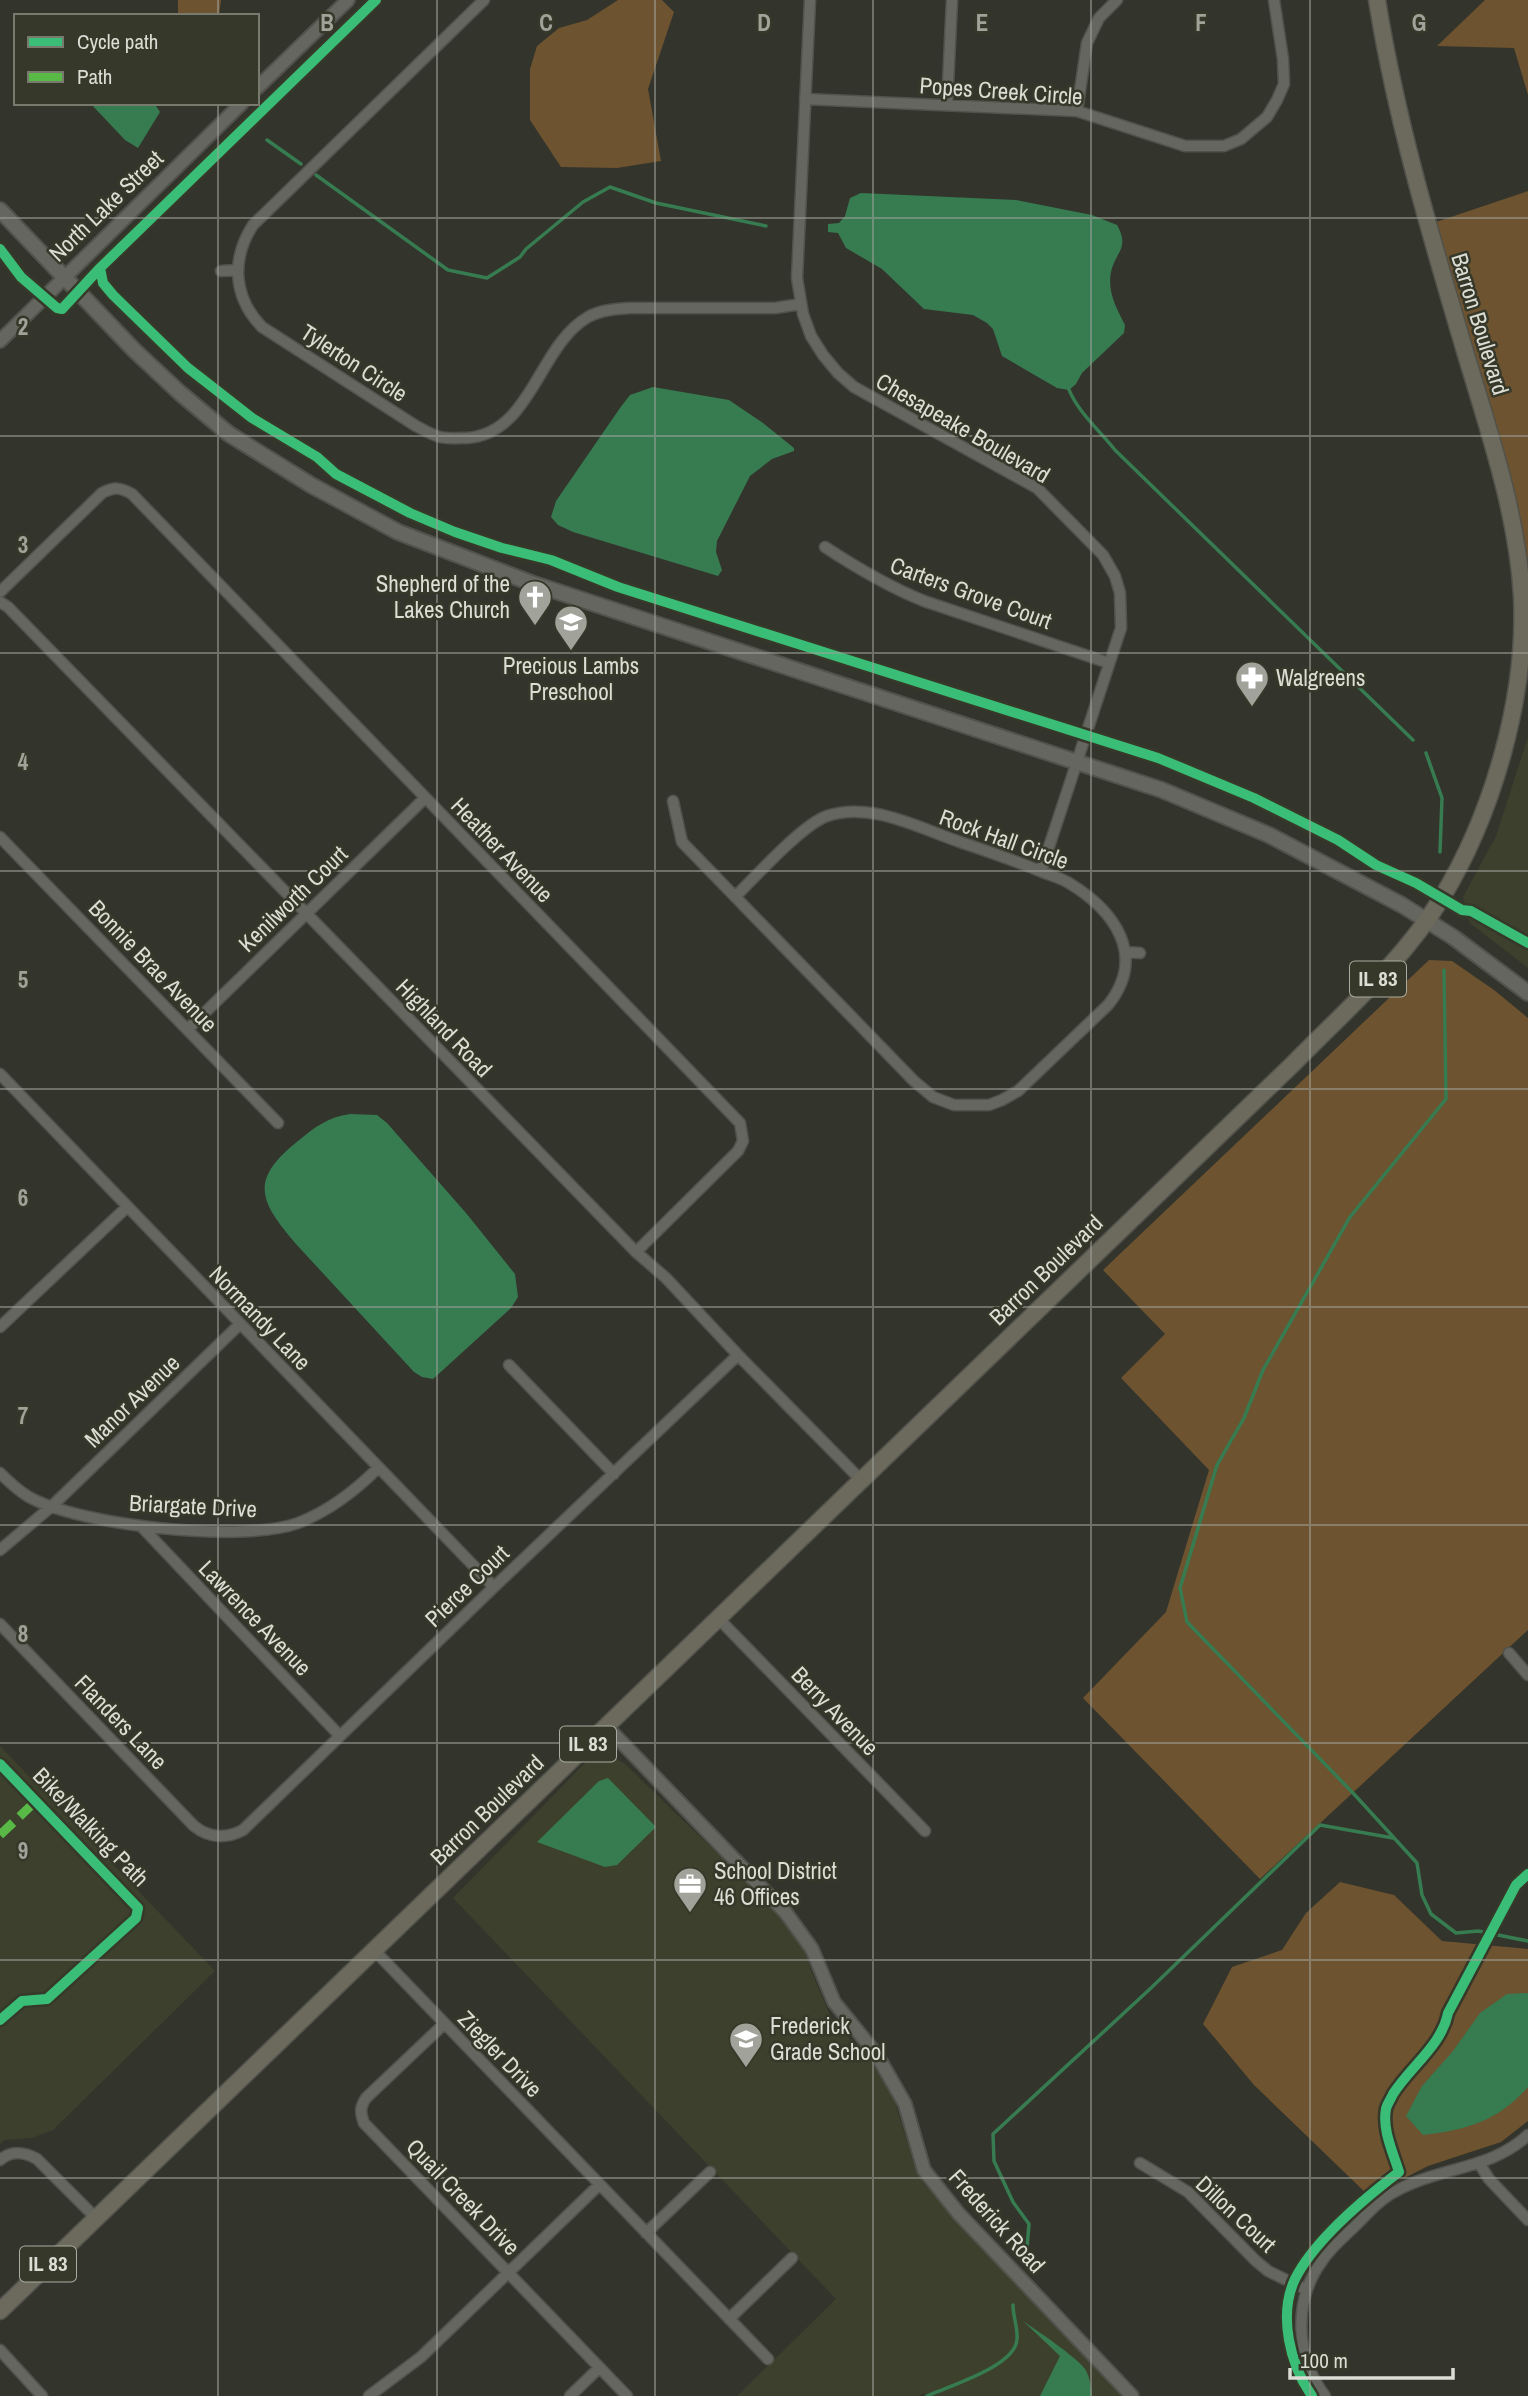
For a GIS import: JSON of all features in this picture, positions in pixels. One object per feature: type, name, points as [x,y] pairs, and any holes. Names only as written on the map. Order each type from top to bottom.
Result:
[{"type":"main road","name":"Barron Boulevard","points":[[0,2311],[1294,1063],[1383,974],[1441,898],[1471,842],[1496,777],[1508,733],[1520,662],[1522,598],[1519,564],[1508,506],[1415,184],[1377,0]]},
{"type":"main road","points":[[0,210],[134,350],[180,393],[229,433],[311,485],[398,531],[531,583],[1162,790],[1269,835],[1426,920],[1528,993]]},
{"type":"street","points":[[259,86],[348,0]]},
{"type":"street","name":"Tylerton Circle","points":[[484,0],[253,225],[244,239],[237,271],[244,304],[262,327],[416,426],[440,437],[455,439],[479,437],[507,421],[518,410],[561,340],[588,317],[607,310],[630,308],[775,308],[801,304]]},
{"type":"street","name":"Chesapeake Boulevard","points":[[810,0],[797,278],[801,304],[811,336],[823,355],[853,387],[1037,488],[1103,555],[1115,576],[1122,612],[1121,628],[1041,871]]},
{"type":"street","points":[[947,105],[952,0]]},
{"type":"street","points":[[1077,111],[1087,43],[1099,18],[1117,0]]},
{"type":"street","name":"Popes Creek Circle","points":[[805,99],[1077,111],[1185,146],[1224,146],[1241,139],[1267,117],[1284,84],[1274,0]]},
{"type":"street","name":"North Lake Street","points":[[0,341],[240,105]]},
{"type":"street","points":[[221,271],[237,271]]},
{"type":"street","name":"Heather Avenue","points":[[0,592],[102,493],[112,488],[120,488],[132,494],[740,1123],[743,1141],[738,1150],[636,1252]]},
{"type":"street","name":"Carters Grove Court","points":[[825,547],[897,590],[1109,663]]},
{"type":"street","name":"Highland Road","points":[[0,602],[8,607],[305,914],[636,1252],[666,1278],[861,1480]]},
{"type":"street","name":"Kenilworth Court","points":[[188,1029],[425,798]]},
{"type":"street","points":[[673,801],[682,842],[914,1081],[933,1097],[969,1111],[989,1105],[1017,1091],[1108,1004],[1122,983],[1125,952],[1140,953]]},
{"type":"street","name":"Rock Hall Circle","points":[[735,897],[809,826],[824,817],[856,811],[879,815],[1069,883],[1104,911],[1117,926],[1123,938],[1125,952]]},
{"type":"street","name":"Bonnie Brae Avenue","points":[[0,838],[278,1123]]},
{"type":"street","name":"Normandy Lane","points":[[0,1073],[494,1587]]},
{"type":"street","points":[[0,1327],[127,1207]]},
{"type":"street","name":"Manor Avenue","points":[[52,1506],[240,1324]]},
{"type":"street","name":"Pierce Court","points":[[220,1837],[234,1835],[243,1830],[738,1355]]},
{"type":"street","points":[[509,1365],[614,1474]]},
{"type":"street","name":"Briargate Drive","points":[[0,1473],[29,1497],[52,1506],[141,1526],[241,1533],[298,1523],[332,1506],[378,1468]]},
{"type":"street","points":[[0,1550],[52,1506]]},
{"type":"street","name":"Lawrence Avenue","points":[[141,1526],[340,1736]]},
{"type":"street","name":"Berry Avenue","points":[[719,1618],[925,1831]]},
{"type":"street","name":"Flanders Lane","points":[[0,1624],[194,1826],[202,1832],[220,1837]]},
{"type":"street","points":[[1508,1653],[1528,1675]]},
{"type":"street","name":"Frederick Road","points":[[606,1726],[786,1913],[812,1949],[834,2002],[877,2055],[905,2104],[924,2170],[959,2214],[1132,2396]]},
{"type":"street","name":"Ziegler Drive","points":[[374,1950],[768,2358]]},
{"type":"street","name":"Quail Creek Drive","points":[[444,2024],[366,2098],[360,2113],[364,2123],[627,2396]]},
{"type":"street","points":[[1325,2396],[1305,2359],[1301,2329],[1303,2301],[1307,2290],[1314,2273],[1330,2250],[1380,2201],[1394,2191],[1423,2178],[1479,2164],[1509,2150],[1528,2135]]},
{"type":"street","points":[[0,2160],[13,2153],[30,2155],[96,2218]]},
{"type":"street","name":"Dillon Court","points":[[1140,2163],[1188,2192],[1262,2266],[1307,2290]]},
{"type":"street","points":[[1479,2164],[1489,2179],[1528,2220]]},
{"type":"street","points":[[646,2233],[710,2172]]},
{"type":"street","points":[[369,2396],[421,2357],[599,2185]]},
{"type":"street","points":[[729,2319],[792,2258]]},
{"type":"street","points":[[0,2350],[42,2396]]},
{"type":"street","points":[[570,2396],[599,2368]]},
{"type":"shaded area","points":[[178,0],[221,0],[219,14],[178,14]]},
{"type":"shaded area","points":[[618,0],[662,0],[674,12],[648,89],[661,161],[617,168],[561,167],[530,120],[530,69],[537,46],[559,28],[587,20]]},
{"type":"shaded area","points":[[1485,0],[1528,0],[1528,95],[1514,48],[1437,46]]},
{"type":"shaded area","points":[[92,105],[155,105],[160,112],[138,148],[125,140]]},
{"type":"shaded area","points":[[1528,191],[1528,634],[1516,561],[1427,225]]},
{"type":"shaded area","points":[[861,193],[1016,200],[1092,215],[1117,225],[1122,244],[1111,272],[1110,286],[1125,325],[1124,333],[1082,373],[1069,390],[1057,388],[1002,356],[993,329],[987,323],[973,315],[924,309],[882,269],[846,248],[838,233],[828,232],[828,224],[839,223],[845,216],[850,198]]},
{"type":"shaded area","points":[[653,387],[729,400],[794,448],[794,451],[772,459],[750,476],[717,541],[716,552],[722,570],[718,576],[573,532],[558,525],[551,517],[556,501],[630,395]]},
{"type":"shaded area","points":[[1528,737],[1528,968],[1470,923],[1463,897],[1496,836]]},
{"type":"shaded area","points":[[1429,960],[1452,961],[1528,1018],[1528,1630],[1260,1879],[1083,1698],[1166,1612],[1209,1470],[1121,1378],[1165,1334],[1103,1270]]},
{"type":"shaded area","points":[[350,1114],[377,1115],[387,1123],[515,1274],[518,1297],[511,1308],[433,1379],[414,1372],[296,1244],[267,1203],[266,1179],[282,1155],[322,1123]]},
{"type":"shaded area","points":[[0,1746],[215,1971],[53,2130],[32,2138],[5,2140],[0,2144]]},
{"type":"shaded area","name":"Frederick Grade School","points":[[598,1755],[615,1758],[625,1764],[787,1921],[806,1951],[810,1968],[832,2020],[871,2061],[894,2099],[913,2161],[924,2184],[1123,2396],[927,2396],[924,2393],[918,2396],[737,2396],[836,2299],[453,1898],[586,1762]]},
{"type":"shaded area","points":[[608,1778],[656,1827],[617,1865],[605,1867],[537,1842],[599,1781]]},
{"type":"shaded area","points":[[1340,1882],[1394,1895],[1442,1941],[1528,1949],[1528,2121],[1501,2142],[1428,2166],[1369,2196],[1254,2085],[1203,2024],[1232,1967],[1282,1950],[1306,1913]]},
{"type":"shaded area","points":[[1528,1993],[1528,2087],[1505,2108],[1481,2122],[1423,2135],[1406,2116],[1422,2086],[1453,2051],[1480,2013],[1507,1994]]},
{"type":"shaded area","points":[[1023,2321],[1080,2363],[1088,2375],[1092,2396],[1040,2396],[1060,2356]]},
{"type":"waterway","points":[[267,140],[301,164]]},
{"type":"waterway","points":[[316,175],[448,270],[487,278],[520,257],[583,202],[610,187],[656,203],[766,226]]},
{"type":"waterway","points":[[1068,387],[1082,412],[1115,450],[1413,740]]},
{"type":"waterway","points":[[1426,753],[1442,798],[1440,852]]},
{"type":"waterway","points":[[1444,970],[1446,1099],[1350,1217],[1263,1370],[1244,1418],[1217,1465],[1180,1588],[1187,1622],[1417,1863],[1422,1895],[1431,1914],[1456,1933],[1478,1931],[1528,1941]]},
{"type":"waterway","points":[[1026,2259],[1029,2224],[1013,2202],[994,2161],[993,2134],[1151,1988],[1320,1825],[1393,1838]]},
{"type":"waterway","points":[[927,2396],[980,2374],[1006,2358],[1014,2349],[1017,2339],[1013,2305]]},
{"type":"marked path","points":[[0,1835],[36,1801]]},
{"type":"cycle path","points":[[0,249],[21,277],[57,308],[62,309],[100,268],[376,0]]},
{"type":"cycle path","points":[[100,268],[103,283],[113,295],[188,368],[252,418],[317,457],[336,474],[410,513],[502,548],[551,560],[618,587],[1158,758],[1254,798],[1338,840],[1376,865],[1416,883],[1462,910],[1471,911],[1528,943]]},
{"type":"cycle path","name":"Bike/Walking Path","points":[[0,1764],[138,1908],[136,1918],[47,1999],[22,2001],[0,2020]]},
{"type":"cycle path","points":[[1312,2396],[1298,2370],[1289,2339],[1287,2308],[1295,2279],[1327,2235],[1399,2172],[1387,2133],[1387,2105],[1439,2035],[1516,1885],[1528,1874]]},
{"type":"place","name":"Shepherd of the Lakes Church","points":[[535,627]]},
{"type":"place","name":"Precious Lambs Preschool","points":[[571,652]]},
{"type":"place","name":"Walgreens","points":[[1252,708]]},
{"type":"place","name":"School District 46 Offices","points":[[690,1914]]},
{"type":"place","name":"Frederick Grade School","points":[[746,2069]]}]
